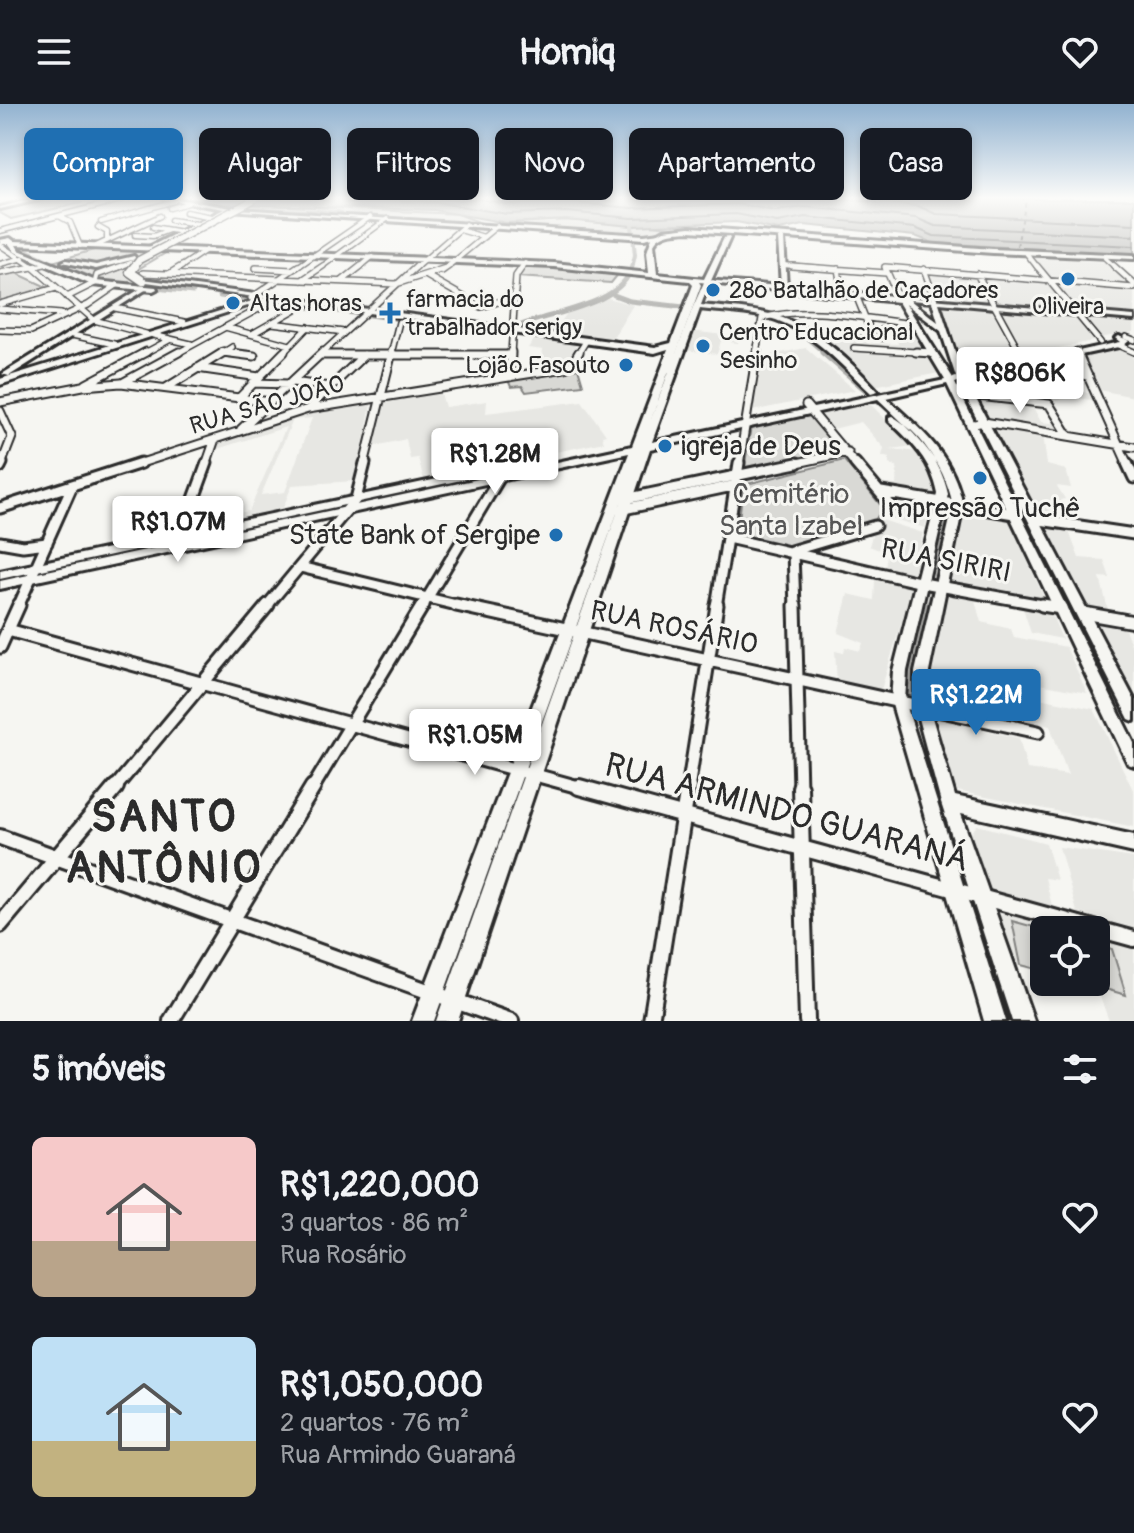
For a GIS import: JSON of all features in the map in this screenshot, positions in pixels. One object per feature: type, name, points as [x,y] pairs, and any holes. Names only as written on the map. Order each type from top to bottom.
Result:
[{"type":"main road","points":[[149,249],[163,242]]},
{"type":"main road","points":[[48,262],[65,261],[83,267],[112,265],[139,258],[170,242]]},
{"type":"main road","points":[[163,249],[177,242]]},
{"type":"main road","points":[[648,274],[648,247],[653,242]]},
{"type":"main road","points":[[447,1021],[525,773],[672,350],[708,280],[721,242]]},
{"type":"main road","points":[[781,242],[784,287]]},
{"type":"main road","points":[[831,242],[994,254],[1134,259]]},
{"type":"main road","points":[[848,242],[1106,258]]},
{"type":"main road","points":[[7,245],[103,245],[525,263],[708,280]]},
{"type":"main road","points":[[7,245],[95,283],[117,285],[144,281],[219,293],[266,305],[322,310]]},
{"type":"main road","points":[[65,261],[79,252],[103,245]]},
{"type":"main road","points":[[139,258],[130,272],[144,281],[192,294],[672,350]]},
{"type":"main road","points":[[648,274],[899,298],[916,305],[945,331]]},
{"type":"main road","points":[[642,443],[673,372],[693,308],[697,283],[691,279]]},
{"type":"main road","points":[[0,379],[115,308],[144,281]]},
{"type":"main road","points":[[784,287],[1134,318]]},
{"type":"main road","points":[[192,294],[219,293]]},
{"type":"main road","points":[[899,298],[1033,519],[1134,714]]},
{"type":"main road","points":[[935,300],[960,376],[970,395],[977,424],[1014,514],[1134,759]]},
{"type":"main road","points":[[0,379],[249,301]]},
{"type":"main road","points":[[0,379],[249,301]]},
{"type":"main road","points":[[693,308],[789,322],[808,333],[872,394],[928,458],[940,481],[950,504],[932,585],[919,707],[979,897],[1023,1021]]},
{"type":"main road","points":[[362,315],[458,331],[515,332]]},
{"type":"main road","points":[[764,317],[797,333],[872,394]]},
{"type":"main road","points":[[960,376],[1023,358],[1126,339]]},
{"type":"main road","points":[[0,575],[34,572],[1039,361],[1126,339]]},
{"type":"main road","points":[[672,350],[673,372]]},
{"type":"main road","points":[[0,585],[34,572],[180,537],[352,504]]},
{"type":"main road","points":[[932,585],[900,671],[900,702],[995,1021]]},
{"type":"main road","points":[[423,1021],[525,773]]},
{"type":"main road","points":[[949,803],[1134,844]]},
{"type":"street","points":[[78,242],[80,246]]},
{"type":"street","points":[[103,245],[109,242]]},
{"type":"street","points":[[249,301],[332,242]]},
{"type":"street","points":[[301,280],[365,242]]},
{"type":"street","points":[[239,432],[362,315],[446,242]]},
{"type":"street","points":[[144,281],[179,274],[396,284],[430,277],[478,242]]},
{"type":"street","points":[[7,245],[94,320],[191,344]]},
{"type":"street","points":[[67,297],[95,283],[101,272],[163,249]]},
{"type":"street","points":[[169,274],[206,250]]},
{"type":"street","points":[[1027,254],[1100,342]]},
{"type":"street","points":[[342,281],[372,257]]},
{"type":"street","points":[[0,264],[23,258]]},
{"type":"street","points":[[1106,258],[1133,284]]},
{"type":"street","points":[[0,273],[35,268],[48,262]]},
{"type":"street","points":[[510,377],[516,276],[525,263]]},
{"type":"street","points":[[783,265],[838,269],[924,269],[1133,284]]},
{"type":"street","points":[[256,268],[292,270]]},
{"type":"street","points":[[838,269],[842,292]]},
{"type":"street","points":[[924,269],[935,300]]},
{"type":"street","points":[[887,270],[899,298]]},
{"type":"street","points":[[169,287],[179,274]]},
{"type":"street","points":[[977,274],[1023,358]]},
{"type":"street","points":[[430,277],[479,307],[515,297]]},
{"type":"street","points":[[0,330],[31,331],[80,308],[117,285]]},
{"type":"street","points":[[0,306],[56,288]]},
{"type":"street","points":[[856,295],[870,332],[883,338],[882,330]]},
{"type":"street","points":[[121,383],[266,305]]},
{"type":"street","points":[[0,306],[65,314]]},
{"type":"street","points":[[115,308],[184,322]]},
{"type":"street","points":[[252,334],[296,309]]},
{"type":"street","points":[[651,1021],[764,317],[914,324]]},
{"type":"street","points":[[0,925],[352,504],[399,322]]},
{"type":"street","points":[[272,323],[344,332]]},
{"type":"street","points":[[225,327],[290,345]]},
{"type":"street","points":[[239,398],[308,327]]},
{"type":"street","points":[[808,333],[870,332]]},
{"type":"street","points":[[72,335],[114,344]]},
{"type":"street","points":[[1126,339],[1131,350]]},
{"type":"street","points":[[83,386],[169,340]]},
{"type":"street","name":"RUA SÃO JOÃO","points":[[0,508],[308,409],[569,367],[586,341]]},
{"type":"street","points":[[166,388],[232,347]]},
{"type":"street","points":[[854,348],[932,353]]},
{"type":"street","points":[[223,352],[254,356]]},
{"type":"street","points":[[1077,352],[1134,478]]},
{"type":"street","points":[[320,355],[511,355]]},
{"type":"street","points":[[308,409],[364,355]]},
{"type":"street","points":[[1039,361],[1089,377]]},
{"type":"street","points":[[197,368],[259,377]]},
{"type":"street","points":[[0,402],[83,386],[121,383],[271,402]]},
{"type":"street","points":[[253,383],[330,387]]},
{"type":"street","points":[[970,395],[1049,404],[1069,436]]},
{"type":"street","points":[[808,408],[892,507]]},
{"type":"street","points":[[0,411],[9,430],[11,444],[0,467]]},
{"type":"street","points":[[977,424],[1134,447]]},
{"type":"street","points":[[0,435],[9,430]]},
{"type":"street","points":[[180,537],[215,439]]},
{"type":"street","points":[[620,505],[848,452]]},
{"type":"street","points":[[171,1021],[499,473]]},
{"type":"street","points":[[0,647],[72,486]]},
{"type":"street","points":[[881,492],[1014,514]]},
{"type":"street","points":[[1033,519],[1134,534]]},
{"type":"street","points":[[807,1021],[790,552],[875,526]]},
{"type":"street","name":"RUA SIRIRI","points":[[728,538],[932,585],[1061,608]]},
{"type":"street","points":[[0,542],[23,546],[47,543]]},
{"type":"street","name":"RUA ROSÁRIO","points":[[300,567],[426,598],[1038,732]]},
{"type":"street","points":[[1083,613],[1134,622]]},
{"type":"street","name":"RUA ARMINDO GUARANÁ","points":[[8,630],[1134,939]]},
{"type":"street","points":[[0,837],[511,1021]]},
{"type":"shaded area","points":[[1031,256],[1105,262],[1130,285],[1050,279]]},
{"type":"shaded area","points":[[928,271],[973,275],[988,303],[937,299]]},
{"type":"shaded area","points":[[981,275],[1045,281],[1069,310],[998,304]]},
{"type":"shaded area","points":[[1052,282],[1134,289],[1134,317],[1076,312]]},
{"type":"shaded area","points":[[608,298],[633,305],[611,341],[553,334],[569,310]]},
{"type":"shaded area","points":[[939,302],[989,306],[1017,356],[968,366],[961,364]]},
{"type":"shaded area","points":[[998,307],[1072,314],[1093,341],[1029,354],[1023,352]]},
{"type":"shaded area","points":[[1080,315],[1134,320],[1134,332],[1099,338]]},
{"type":"shaded area","points":[[879,322],[910,324],[924,351],[852,349],[926,353],[939,373],[874,386],[814,335],[832,334],[840,341],[858,339],[870,343],[898,344],[895,335],[885,334]]},
{"type":"shaded area","name":"Centro Educacional Sesinho","points":[[691,331],[739,337],[738,343],[721,341],[717,354],[685,350]]},
{"type":"shaded area","points":[[535,338],[577,343],[564,367],[539,370],[543,350],[528,348]]},
{"type":"shaded area","points":[[806,348],[855,390],[752,411],[760,357]]},
{"type":"shaded area","points":[[1126,348],[1134,359],[1134,397],[1099,390],[1083,354]]},
{"type":"shaded area","points":[[1041,363],[1081,377],[1085,385],[1066,384],[1067,390],[1089,393],[1092,400],[1069,397],[1056,401],[1039,392],[1029,394],[1018,388],[1007,389],[1009,397],[975,394],[967,380]]},
{"type":"shaded area","points":[[440,390],[445,407],[487,401],[486,413],[582,401],[606,435],[602,436],[604,442],[488,466],[480,446],[447,453],[453,475],[424,480],[418,458],[410,459],[406,439],[371,447],[384,398]]},
{"type":"shaded area","points":[[976,396],[1048,404],[1052,410],[1034,409],[1041,422],[1060,424],[1065,433],[988,421]]},
{"type":"shaded area","points":[[372,400],[356,481],[292,485],[283,508],[189,529],[216,441],[321,407]],"holes":[[[312,418],[285,492],[261,495],[293,420]],[[286,427],[249,511],[195,521],[214,450]]]},
{"type":"shaded area","points":[[868,402],[913,446],[890,449],[919,452],[934,479],[936,497],[884,489],[878,483],[896,485],[897,467],[889,464],[889,458],[882,456],[884,448],[861,422],[833,429],[817,411]]},
{"type":"shaded area","points":[[990,425],[1043,434],[1047,465],[1066,470],[1071,488],[1057,486],[1065,499],[1060,500],[1070,519],[1036,515]]},
{"type":"shaded area","points":[[894,497],[930,504],[925,528],[890,518],[895,509]]},
{"type":"shaded area","points":[[965,510],[1007,516],[1045,600],[951,583]]},
{"type":"shaded area","points":[[882,520],[923,533],[915,575],[885,570],[887,553],[869,546],[874,529]]},
{"type":"shaded area","points":[[1040,522],[1067,526],[1079,558],[1104,560],[1110,578],[1100,577],[1109,614],[1088,610]]},
{"type":"shaded area","points":[[875,580],[912,588],[880,693],[837,683],[835,651],[844,653],[845,647],[860,651],[863,643],[838,633],[848,594],[874,600]]},
{"type":"shaded area","points":[[948,592],[974,597],[981,622],[1011,629],[1014,637],[1066,647],[1087,693],[1028,682],[1029,696],[1094,709],[1134,792],[1134,827],[957,791],[931,717],[1019,738],[1027,769],[1068,775],[1050,726],[927,701]]},
{"type":"shaded area","points":[[1023,608],[1052,615],[1062,639],[1031,633]]},
{"type":"shaded area","points":[[1094,620],[1123,624],[1134,652],[1134,699]]},
{"type":"shaded area","points":[[977,825],[1046,843],[1057,880],[1045,878],[1052,906],[988,889],[970,835]]},
{"type":"shaded area","points":[[1059,847],[1134,858],[1134,928],[1110,921],[1110,916],[1077,912]]},
{"type":"shaded area","points":[[1007,912],[1030,919],[1030,969],[1016,965],[999,916]]},
{"type":"shaded area","points":[[1110,942],[1134,948],[1134,1021],[1109,1021],[1100,996],[1110,996]]},
{"type":"green space","points":[[104,248],[169,251],[135,271],[165,276],[146,284],[149,287],[100,282],[52,262]]},
{"type":"green space","points":[[527,265],[620,272],[611,283],[518,277]]},
{"type":"green space","points":[[14,272],[47,287],[0,301],[0,276]]},
{"type":"green space","points":[[578,368],[583,385],[526,392],[522,386],[511,387],[508,380]]},
{"type":"green space","points":[[809,414],[842,449],[744,470],[751,426]]},
{"type":"green space","name":"Cemitério Santa Izabel","points":[[844,460],[883,508],[871,526],[784,549],[737,538],[743,485]]},
{"type":"green space","points":[[1012,921],[1030,926],[1030,967],[1021,965]]},
{"type":"green space","points":[[1110,948],[1112,949],[1126,995],[1110,990]]},
{"type":"water","points":[[930,242],[1134,242],[1134,254],[933,243]]},
{"type":"waterway","points":[[632,268],[634,242]]},
{"type":"waterway","points":[[18,246],[52,262]]},
{"type":"waterway","points":[[58,264],[67,268]]},
{"type":"waterway","points":[[62,266],[89,277]]},
{"type":"waterway","points":[[519,326],[601,298],[626,279],[632,266]]},
{"type":"waterway","points":[[147,287],[193,292]]},
{"type":"waterway","points":[[614,295],[630,301],[693,308]]},
{"type":"waterway","points":[[220,296],[494,331]]},
{"type":"waterway","points":[[797,329],[826,354]]},
{"type":"waterway","points":[[823,352],[891,411]]},
{"type":"waterway","points":[[931,607],[947,528],[947,477]]},
{"type":"waterway","points":[[907,709],[907,687],[931,605]]},
{"type":"ferry route","points":[[1017,246],[1018,242]]},
{"type":"place","name":"Oliveira","points":[[1068,279]]},
{"type":"place","name":"28º Batalhão de Caçadores","points":[[713,290]]},
{"type":"place","name":"Altas horas","points":[[233,303]]},
{"type":"place","name":"farmacia do trabalhador serigy","points":[[390,313]]},
{"type":"place","name":"Centro Educacional Sesinho","points":[[703,346]]},
{"type":"place","name":"Lojão Fasouto","points":[[626,365]]},
{"type":"place","name":"igreja de Deus","points":[[665,446]]},
{"type":"place","name":"Impressão Tuchê","points":[[980,478]]},
{"type":"place","name":"State Bank of Sergipe","points":[[556,535]]},
{"type":"district","name":"SANTO ANTÔNIO","points":[[164,842]]}]
